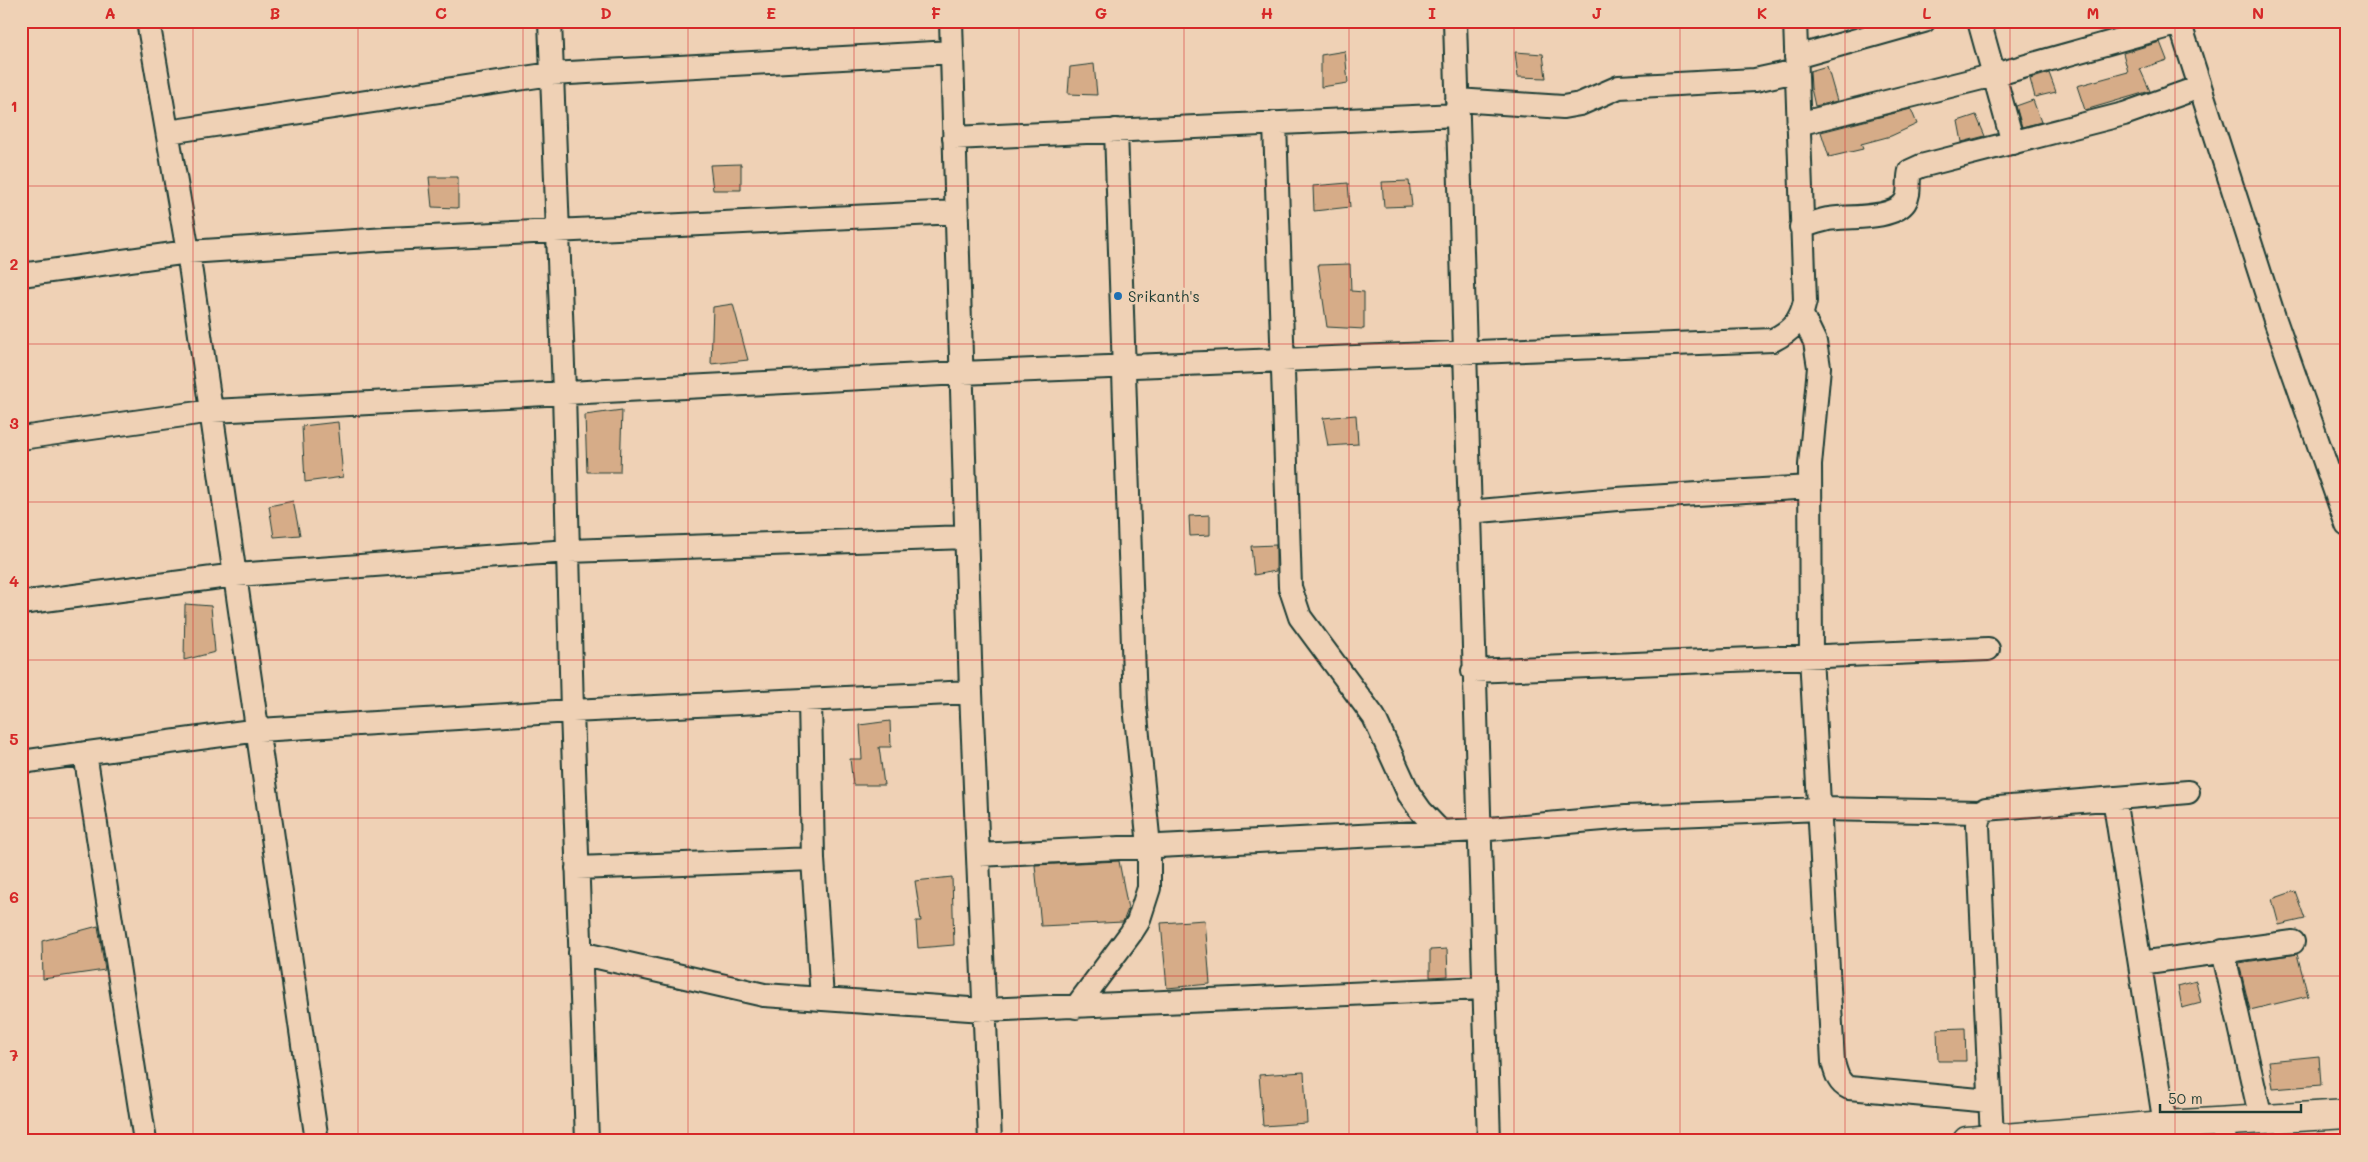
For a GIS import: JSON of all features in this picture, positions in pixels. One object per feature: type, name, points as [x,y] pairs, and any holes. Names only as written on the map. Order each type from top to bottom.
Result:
[{"type":"main road","points":[[1979,1140],[2156,1130],[2223,1131],[2261,1119],[2347,1114]]},
{"type":"street","points":[[148,21],[188,252],[212,411],[317,1141]]},
{"type":"street","points":[[550,21],[564,392],[572,711],[587,1141]]},
{"type":"street","points":[[951,21],[971,692],[990,1141]]},
{"type":"street","points":[[1455,21],[1468,512],[1489,1141]]},
{"type":"street","points":[[21,438],[212,411],[961,373],[1764,342],[1773,340],[1789,332],[1802,315],[1804,301],[1794,21]]},
{"type":"street","points":[[954,138],[1276,123],[1457,107],[1563,107],[1580,104],[1619,87],[1755,80],[1796,64],[1924,21]]},
{"type":"street","points":[[1978,21],[2013,143]]},
{"type":"street","points":[[1798,124],[1994,76],[2179,22],[2275,320],[2347,525]]},
{"type":"street","points":[[168,132],[551,74],[952,52]]},
{"type":"street","points":[[1802,227],[1829,219],[1881,214],[1894,210],[1905,202],[1908,196],[1909,175],[1913,168],[2124,114],[2200,87]]},
{"type":"street","points":[[1276,123],[1290,587],[1296,609],[1374,717],[1415,803],[1441,832]]},
{"type":"street","points":[[1076,1006],[1138,922],[1149,888],[1149,846],[1135,706],[1116,130]]},
{"type":"street","points":[[21,275],[188,252],[558,230],[957,212]]},
{"type":"street","points":[[1802,315],[1815,342],[1819,361],[1810,487],[1811,656],[1833,1062],[1836,1074],[1844,1086],[1850,1088],[1990,1101]]},
{"type":"street","points":[[1468,512],[1618,499],[1810,487]]},
{"type":"street","points":[[21,603],[236,575],[569,551],[966,537]]},
{"type":"street","points":[[1474,671],[1988,649]]},
{"type":"street","points":[[21,762],[259,730],[572,711],[971,692]]},
{"type":"street","points":[[810,700],[813,859],[822,999]]},
{"type":"street","points":[[85,753],[145,1141]]},
{"type":"street","points":[[978,855],[1478,830],[1626,817],[1820,810],[1981,812],[1986,809],[2188,792]]},
{"type":"street","points":[[2114,798],[2140,963],[2156,1130]]},
{"type":"street","points":[[1979,1140],[1990,1101],[1978,824],[1981,812]]},
{"type":"street","points":[[577,868],[813,859]]},
{"type":"street","points":[[2140,963],[2293,942]]},
{"type":"street","points":[[2223,951],[2261,1119]]},
{"type":"street","points":[[580,953],[750,993],[984,1010],[1483,988]]},
{"type":"building","points":[[2160,42],[2167,60],[2140,69],[2150,91],[2085,110],[2077,86],[2128,72],[2123,53]]},
{"type":"building","points":[[1345,51],[1348,83],[1321,87],[1321,55]]},
{"type":"building","points":[[1515,52],[1543,54],[1546,78],[1518,77]]},
{"type":"building","points":[[1094,64],[1097,95],[1068,94],[1070,67]]},
{"type":"building","points":[[1827,66],[1837,101],[1815,106],[1810,71]]},
{"type":"building","points":[[2049,73],[2056,92],[2035,97],[2030,79]]},
{"type":"building","points":[[2033,100],[2041,122],[2022,127],[2016,106]]},
{"type":"building","points":[[1911,109],[1917,124],[1891,136],[1861,144],[1863,149],[1829,157],[1821,132]]},
{"type":"building","points":[[1976,115],[1985,136],[1962,142],[1958,121]]},
{"type":"building","points":[[741,164],[741,190],[713,190],[710,165]]},
{"type":"building","points":[[429,177],[458,177],[458,208],[432,207]]},
{"type":"building","points":[[1409,181],[1412,206],[1384,207],[1382,182]]},
{"type":"building","points":[[1348,183],[1350,207],[1314,211],[1313,186]]},
{"type":"building","points":[[1350,264],[1351,291],[1364,292],[1364,329],[1327,327],[1318,265]]},
{"type":"building","points":[[733,304],[748,360],[711,364],[713,307]]},
{"type":"building","points":[[622,410],[620,472],[587,472],[585,415]]},
{"type":"building","points":[[1356,415],[1358,444],[1328,446],[1323,418]]},
{"type":"building","points":[[338,422],[343,477],[305,482],[302,426]]},
{"type":"building","points":[[293,501],[300,535],[274,537],[269,506]]},
{"type":"building","points":[[1210,515],[1210,535],[1190,536],[1189,516]]},
{"type":"building","points":[[1276,545],[1276,571],[1254,575],[1251,546]]},
{"type":"building","points":[[185,604],[211,606],[215,652],[184,660]]},
{"type":"building","points":[[890,721],[891,747],[879,747],[884,785],[853,785],[850,759],[862,759],[860,725]]},
{"type":"building","points":[[1119,861],[1128,909],[1123,922],[1041,926],[1035,865]]},
{"type":"building","points":[[952,877],[954,945],[918,948],[916,921],[921,921],[915,881]]},
{"type":"building","points":[[2295,891],[2305,919],[2279,925],[2272,899]]},
{"type":"building","points":[[1205,920],[1210,984],[1167,988],[1161,923]]},
{"type":"building","points":[[98,926],[105,970],[43,979],[42,941]]},
{"type":"building","points":[[1447,949],[1448,976],[1430,977],[1430,950]]},
{"type":"building","points":[[2297,954],[2308,996],[2250,1010],[2239,963]]},
{"type":"building","points":[[2196,981],[2201,1003],[2182,1008],[2178,986]]},
{"type":"building","points":[[1965,1028],[1966,1061],[1938,1061],[1937,1029]]},
{"type":"building","points":[[2319,1056],[2321,1085],[2273,1089],[2269,1061]]},
{"type":"building","points":[[1304,1072],[1307,1123],[1263,1126],[1259,1075]]},
{"type":"place","name":"Srikanth's","points":[[1118,296]]}]
